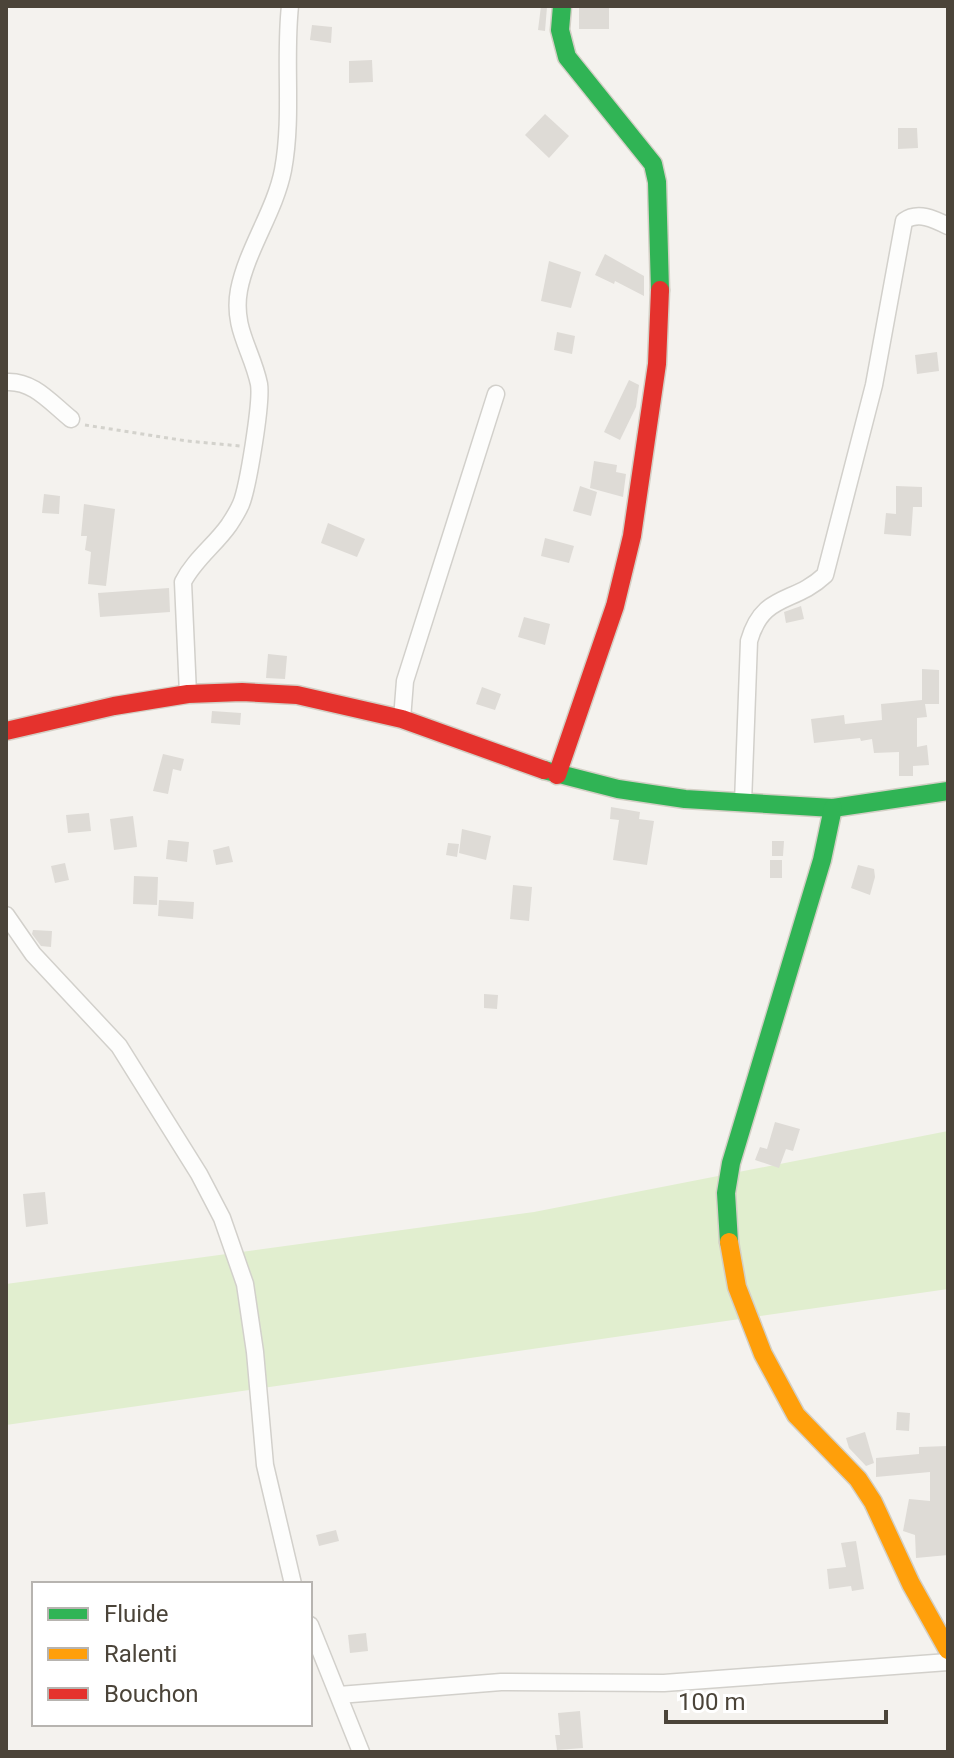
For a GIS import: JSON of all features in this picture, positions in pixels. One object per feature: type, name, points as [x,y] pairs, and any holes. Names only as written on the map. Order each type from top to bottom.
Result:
[{"type":"street","points":[[188,694],[183,582],[189,570],[228,527],[241,503],[260,401],[259,385],[237,314],[239,289],[282,174],[288,134],[290,6]]},
{"type":"street","points":[[557,775],[627,563],[657,364],[660,295],[657,182],[653,164],[567,57],[560,30],[562,6]]},
{"type":"street","points":[[743,803],[749,641],[754,623],[764,609],[807,588],[825,575],[874,385],[904,221],[912,216],[932,218],[948,226]]},
{"type":"street","points":[[6,382],[23,383],[37,390],[71,419]]},
{"type":"street","points":[[402,719],[405,681],[496,394]]},
{"type":"street","points":[[6,731],[114,706],[188,694],[242,692],[297,695],[402,719],[557,775],[618,789],[685,799],[833,808],[948,791]]},
{"type":"street","points":[[833,808],[822,860],[731,1163],[726,1193],[726,1226],[737,1287],[763,1354],[796,1415],[858,1479],[873,1502],[911,1584],[948,1650]]},
{"type":"street","points":[[6,915],[33,954],[119,1046],[199,1174],[222,1218],[245,1284],[255,1352],[265,1465],[293,1582]]},
{"type":"street","points":[[312,1630],[361,1752]]},
{"type":"street","points":[[339,1695],[501,1682],[664,1683],[948,1662]]},
{"type":"path","points":[[71,419],[87,426],[121,432],[252,447]]},
{"type":"green space","points":[[948,1131],[948,1289],[6,1425],[6,1284],[534,1212]]},
{"type":"building","points":[[541,6],[547,7],[545,31],[538,30]]},
{"type":"building","points":[[579,6],[609,6],[609,29],[579,29]]},
{"type":"building","points":[[312,25],[332,27],[331,43],[310,40]]},
{"type":"building","points":[[372,60],[373,82],[349,83],[349,61]]},
{"type":"building","points":[[545,114],[569,136],[549,158],[525,135]]},
{"type":"building","points":[[898,128],[917,128],[918,148],[898,149]]},
{"type":"building","points":[[605,254],[644,276],[644,296],[595,275]]},
{"type":"building","points":[[549,261],[581,272],[571,308],[541,301]]},
{"type":"building","points":[[557,332],[575,336],[572,354],[554,350]]},
{"type":"building","points":[[937,352],[939,371],[917,374],[915,355]]},
{"type":"building","points":[[629,380],[639,385],[636,407],[620,440],[604,432]]},
{"type":"building","points":[[594,461],[617,465],[616,472],[626,474],[623,497],[590,488]]},
{"type":"building","points":[[580,486],[597,492],[591,516],[573,511]]},
{"type":"building","points":[[896,486],[922,487],[922,507],[913,507],[911,536],[884,534],[886,513],[896,514]]},
{"type":"building","points":[[44,494],[60,496],[59,514],[42,513]]},
{"type":"building","points":[[84,504],[115,509],[106,586],[88,584],[91,552],[85,550],[87,536],[81,536]]},
{"type":"building","points":[[328,523],[365,539],[357,557],[321,543]]},
{"type":"building","points":[[545,538],[574,546],[569,563],[541,556]]},
{"type":"building","points":[[169,588],[170,612],[100,617],[98,593]]},
{"type":"building","points":[[801,606],[804,619],[786,623],[784,612]]},
{"type":"building","points":[[524,617],[550,624],[545,645],[518,637]]},
{"type":"building","points":[[268,654],[287,656],[285,679],[266,678]]},
{"type":"building","points":[[922,669],[939,670],[939,704],[925,704],[927,717],[917,718],[917,747],[927,745],[929,765],[913,766],[913,776],[899,776],[899,752],[874,753],[872,739],[814,743],[811,719],[844,715],[845,724],[882,720],[881,704],[922,700]]},
{"type":"building","points":[[482,687],[501,694],[495,710],[476,704]]},
{"type":"building","points":[[212,711],[241,713],[240,725],[211,723]]},
{"type":"building","points":[[163,754],[184,759],[181,771],[173,769],[168,794],[153,791]]},
{"type":"building","points":[[611,807],[640,812],[639,819],[654,821],[647,865],[613,860],[619,820],[610,819]]},
{"type":"building","points":[[89,813],[91,831],[68,833],[66,815]]},
{"type":"building","points":[[133,816],[137,847],[114,850],[110,819]]},
{"type":"building","points":[[462,829],[491,836],[486,860],[459,853]]},
{"type":"building","points":[[168,840],[189,842],[187,862],[166,859]]},
{"type":"building","points":[[772,841],[784,841],[783,856],[772,856]]},
{"type":"building","points":[[448,843],[459,844],[457,857],[446,855]]},
{"type":"building","points":[[229,846],[233,862],[216,865],[213,850]]},
{"type":"building","points":[[770,860],[782,860],[782,878],[770,878]]},
{"type":"building","points":[[65,863],[69,880],[55,883],[51,866]]},
{"type":"building","points":[[858,865],[874,869],[870,895],[851,888]]},
{"type":"building","points":[[134,876],[158,877],[157,905],[133,904]]},
{"type":"building","points":[[513,885],[532,887],[529,921],[510,919]]},
{"type":"building","points":[[159,900],[194,902],[193,919],[158,916]]},
{"type":"building","points":[[33,930],[52,931],[51,947],[41,946],[32,934]]},
{"type":"building","points":[[484,994],[498,995],[497,1009],[484,1008]]},
{"type":"building","points":[[775,1122],[800,1129],[793,1151],[786,1149],[779,1168],[755,1160],[760,1147],[767,1149]]},
{"type":"building","points":[[45,1192],[48,1224],[26,1227],[23,1194]]},
{"type":"building","points":[[897,1412],[910,1413],[909,1431],[896,1430]]},
{"type":"building","points":[[865,1432],[874,1463],[866,1466],[849,1448],[846,1438]]},
{"type":"building","points":[[948,1446],[948,1555],[916,1558],[915,1535],[903,1531],[909,1499],[930,1501],[930,1472],[876,1477],[876,1458],[919,1454],[919,1447]]},
{"type":"building","points":[[336,1530],[339,1541],[319,1546],[316,1535]]},
{"type":"building","points":[[856,1541],[864,1589],[852,1591],[851,1586],[829,1589],[827,1569],[846,1567],[841,1543]]},
{"type":"building","points":[[366,1633],[368,1651],[350,1653],[348,1635]]},
{"type":"building","points":[[580,1711],[583,1748],[557,1750],[555,1735],[560,1735],[558,1713]]},
{"type":"traffic: fast","points":[[562,6],[560,30],[567,57],[653,164],[657,182],[660,290]]},
{"type":"traffic: fast","points":[[544,770],[618,789],[685,799],[833,808],[948,791]]},
{"type":"traffic: fast","points":[[729,1242],[726,1193],[731,1163],[822,860],[833,808]]},
{"type":"traffic: slow","points":[[729,1242],[737,1287],[763,1354],[796,1415],[858,1479],[873,1502],[911,1584],[948,1650]]},
{"type":"traffic: jam","points":[[557,775],[615,606],[632,536],[657,364],[660,290]]},
{"type":"traffic: jam","points":[[6,731],[114,706],[188,694],[242,692],[297,695],[402,719],[544,770]]}]
